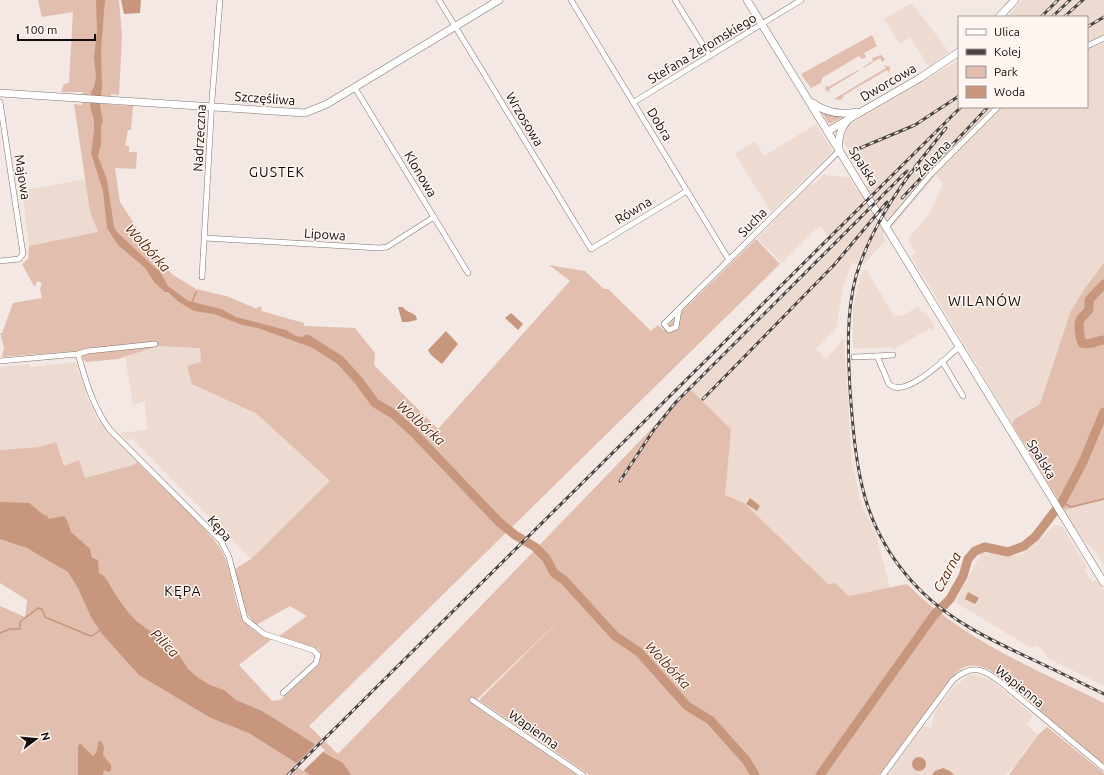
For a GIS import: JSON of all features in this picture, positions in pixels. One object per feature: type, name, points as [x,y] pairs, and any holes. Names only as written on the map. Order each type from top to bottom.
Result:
[{"type":"street","name":"Nadrzeczna","points":[[202,277],[220,0]]},
{"type":"street","name":"Wrzosowa","points":[[440,0],[591,249]]},
{"type":"street","name":"Szczęśliwa","points":[[0,93],[305,112],[327,104],[355,88],[499,0]]},
{"type":"street","name":"Dobra","points":[[571,0],[729,260]]},
{"type":"street","points":[[675,0],[710,56]]},
{"type":"street","name":"Spalska","points":[[747,0],[887,226],[1104,583]]},
{"type":"street","name":"Stefana Żeromskiego","points":[[634,102],[801,0]]},
{"type":"street","points":[[1000,16],[1016,0]]},
{"type":"street","points":[[1088,46],[1104,38]]},
{"type":"street","name":"Dworcowa","points":[[828,131],[920,78],[958,53]]},
{"type":"street","name":"Klonowa","points":[[355,88],[468,273]]},
{"type":"street","points":[[808,100],[821,109],[835,113],[844,114],[863,110]]},
{"type":"street","name":"Majowa","points":[[0,102],[22,256],[19,259],[0,261]]},
{"type":"street","name":"Żelazna","points":[[887,226],[931,174],[997,108]]},
{"type":"street","points":[[840,150],[838,140],[841,131],[851,117]]},
{"type":"street","name":"Sucha","points":[[679,309],[840,150]]},
{"type":"street","name":"Równa","points":[[591,249],[687,191]]},
{"type":"street","name":"Lipowa","points":[[205,238],[380,248],[387,247],[434,217]]},
{"type":"street","points":[[0,362],[155,344]]},
{"type":"street","points":[[877,356],[889,384],[899,389],[908,386],[924,376],[960,346]]},
{"type":"street","name":"Kępa","points":[[78,354],[92,401],[99,415],[110,430],[221,541],[229,557],[245,619],[264,634],[313,650],[318,655],[316,663],[283,693]]},
{"type":"street","points":[[854,358],[893,355]]},
{"type":"street","points":[[942,361],[963,396]]},
{"type":"street","name":"Wapienna","points":[[883,775],[953,680],[966,671],[976,669],[988,673],[1003,684],[1104,768]]},
{"type":"street","name":"Wapienna","points":[[472,700],[583,775]]},
{"type":"shaded area","points":[[1023,0],[1104,0],[1104,566],[1094,550],[1084,541],[1070,521],[911,256],[916,253],[908,239],[930,213],[943,183],[936,175],[893,226],[883,234],[885,241],[864,264],[852,263],[843,286],[836,329],[816,349],[826,359],[844,338],[852,463],[860,499],[876,535],[890,588],[849,596],[835,583],[828,584],[744,503],[724,495],[731,429],[690,389],[835,246],[820,225],[782,263],[757,238],[809,185],[814,184],[823,175],[849,177],[858,191],[869,184],[843,141],[845,130],[850,124],[958,61],[958,108],[1088,108],[1088,16],[1008,16]]},
{"type":"shaded area","points":[[912,3],[949,52],[929,67],[910,37],[900,44],[884,19]]},
{"type":"shaded area","points":[[816,124],[833,151],[771,212],[735,154],[755,141],[764,156]]},
{"type":"shaded area","points":[[85,179],[90,212],[98,233],[29,246],[22,191]]},
{"type":"shaded area","points":[[866,269],[894,316],[903,315],[918,307],[923,313],[926,312],[935,328],[932,331],[930,328],[894,349],[891,349],[891,347],[853,349],[853,309],[860,275]]},
{"type":"shaded area","points":[[158,346],[201,348],[201,362],[192,384],[257,414],[330,481],[251,559],[131,438],[127,441],[120,433],[147,430],[145,401],[133,405],[125,357]]},
{"type":"shaded area","points":[[76,362],[89,402],[97,419],[137,462],[133,465],[85,478],[64,466],[56,442],[39,447],[0,450],[0,367],[29,364],[31,367]]},
{"type":"shaded area","points":[[1055,525],[1062,526],[1087,567],[1085,571],[1092,582],[1097,580],[1104,591],[1104,686],[1049,659],[1038,645],[1031,648],[955,602],[982,552],[1007,556],[1022,554]]},
{"type":"shaded area","points":[[975,674],[992,681],[1033,715],[1027,725],[1038,735],[1022,755],[1019,766],[1012,768],[1006,775],[887,775],[923,726],[931,728],[935,711],[952,689],[967,676]]},
{"type":"green space","points":[[38,0],[119,0],[122,36],[119,95],[111,94],[111,105],[133,106],[131,130],[128,130],[125,146],[129,146],[129,152],[137,152],[136,169],[115,168],[120,202],[155,256],[173,275],[196,289],[226,296],[257,309],[257,307],[262,307],[261,311],[304,323],[304,326],[355,328],[375,353],[374,365],[438,429],[570,281],[549,265],[585,271],[604,289],[608,289],[651,331],[658,325],[663,330],[756,239],[780,264],[309,726],[338,754],[690,389],[731,429],[725,495],[744,503],[828,584],[835,583],[849,596],[907,584],[928,604],[975,637],[1026,665],[1104,703],[1104,765],[990,670],[977,666],[968,666],[956,673],[879,775],[590,775],[479,700],[570,610],[473,703],[478,708],[577,775],[0,775],[0,606],[25,617],[27,600],[0,583],[0,450],[39,447],[56,442],[64,466],[79,460],[85,478],[133,465],[137,462],[196,520],[214,540],[223,554],[229,568],[239,611],[246,623],[256,632],[272,639],[239,665],[272,701],[280,700],[319,665],[321,654],[318,649],[279,636],[307,616],[290,606],[256,625],[247,613],[244,606],[239,592],[235,569],[251,559],[330,481],[257,414],[192,384],[187,366],[201,362],[200,348],[158,346],[118,359],[86,362],[77,351],[2,357],[4,348],[0,333],[2,333],[13,303],[42,298],[40,289],[42,283],[37,281],[35,287],[22,264],[28,259],[29,246],[98,232],[90,212],[74,104],[82,105],[83,92],[61,92],[64,84],[69,83],[73,12],[42,17]]},
{"type":"green space","points":[[872,35],[877,46],[864,53],[866,57],[862,59],[859,56],[822,78],[821,83],[811,88],[801,74]]},
{"type":"green space","points":[[881,55],[885,59],[882,62],[880,58],[864,68],[863,67],[873,61],[872,58]]},
{"type":"green space","points":[[884,65],[890,67],[889,73],[887,70],[844,95],[841,100],[834,99],[886,68]]},
{"type":"green space","points":[[858,70],[859,71],[829,89],[830,92],[825,90],[826,85],[828,87]]},
{"type":"green space","points":[[821,111],[843,116],[843,117],[829,124]]},
{"type":"green space","points":[[1104,263],[1104,499],[1065,510],[1012,424],[1015,419],[1040,404],[1070,313],[1083,291]]},
{"type":"green space","points":[[1047,727],[1104,773],[1104,775],[1009,775],[1038,735]]},
{"type":"water","points":[[96,0],[105,0],[101,50],[102,87],[100,106],[103,121],[101,126],[101,144],[98,156],[107,180],[114,227],[117,232],[155,268],[159,270],[168,286],[188,301],[221,309],[236,317],[286,330],[296,336],[315,339],[317,341],[316,349],[258,328],[242,325],[214,314],[194,311],[179,302],[168,292],[165,292],[155,283],[144,267],[118,245],[107,228],[103,191],[91,153],[94,121],[90,106],[91,92],[96,78],[94,57],[97,31]]},
{"type":"water","points":[[121,0],[141,0],[140,13],[124,14]]},
{"type":"water","points":[[398,307],[403,307],[416,316],[417,320],[402,322]]},
{"type":"water","points":[[511,313],[523,324],[518,330],[505,318]]},
{"type":"water","points":[[446,331],[458,344],[442,364],[431,355],[428,350]]},
{"type":"water","points":[[750,498],[760,506],[757,511],[746,504]]},
{"type":"water","name":"Pilica","points":[[0,502],[29,503],[45,516],[47,515],[48,519],[64,516],[71,532],[90,549],[92,558],[98,560],[99,573],[105,577],[123,606],[146,628],[155,634],[166,638],[166,642],[175,649],[188,669],[210,685],[224,690],[236,700],[262,711],[313,743],[326,754],[343,763],[351,775],[310,775],[292,760],[249,733],[211,718],[139,675],[103,635],[91,617],[78,588],[68,572],[27,548],[0,539]]},
{"type":"water","points":[[968,592],[979,598],[975,604],[965,599]]},
{"type":"water","points":[[99,741],[101,741],[104,747],[103,755],[111,765],[111,770],[109,772],[104,770],[103,775],[78,775],[78,745],[81,744],[93,756],[96,753]]},
{"type":"water","points":[[919,757],[924,759],[926,764],[924,769],[919,771],[914,769],[912,764],[914,759]]},
{"type":"water","points":[[943,768],[950,771],[954,775],[932,775],[935,771]]},
{"type":"pier","points":[[317,743],[325,750],[303,771],[295,765]]},
{"type":"waterway","name":"Czarna","points":[[1104,284],[1089,300],[1089,309],[1079,322],[1082,343],[1088,344],[1104,340]]},
{"type":"waterway","points":[[192,303],[196,292]]},
{"type":"waterway","name":"Wolbórka","points":[[307,339],[340,360],[359,381],[375,403],[392,413],[415,434],[499,522],[515,535],[535,547],[546,558],[554,573],[564,580],[615,636],[639,652],[687,706],[710,720],[746,760],[755,775]]},
{"type":"waterway","name":"Czarna","points":[[820,775],[934,615],[950,599],[963,576],[968,559],[975,551],[985,547],[1008,552],[1024,546],[1035,537],[1062,502],[1083,462],[1104,412]]},
{"type":"waterway","points":[[1062,502],[1071,507],[1104,499]]},
{"type":"waterway","points":[[0,633],[10,629],[20,629],[20,622],[38,608],[42,609],[45,617],[88,635],[92,636],[100,630]]},
{"type":"railway","points":[[1042,16],[1058,0]]},
{"type":"railway","points":[[1053,16],[1070,0]]},
{"type":"railway","points":[[1065,16],[1083,0]]},
{"type":"railway","points":[[1088,26],[1104,17]]},
{"type":"railway","points":[[853,151],[915,125],[958,97]]},
{"type":"railway","points":[[288,775],[960,108]]},
{"type":"railway","points":[[902,198],[987,108]]},
{"type":"railway","points":[[915,167],[946,128]]},
{"type":"railway","points":[[918,164],[899,189],[874,232],[861,262],[853,290],[848,333],[850,390],[855,447],[865,498],[874,523],[886,546],[902,569],[922,592],[945,612],[970,628],[1104,694]]},
{"type":"railway","points":[[620,481],[655,428],[676,402],[907,171]]},
{"type":"railway","points":[[703,399],[834,265],[887,202]]},
{"type":"district","name":"GUSTEK","points":[[277,172]]},
{"type":"district","name":"WILANÓW","points":[[985,301]]},
{"type":"district","name":"KĘPA","points":[[183,591]]}]
